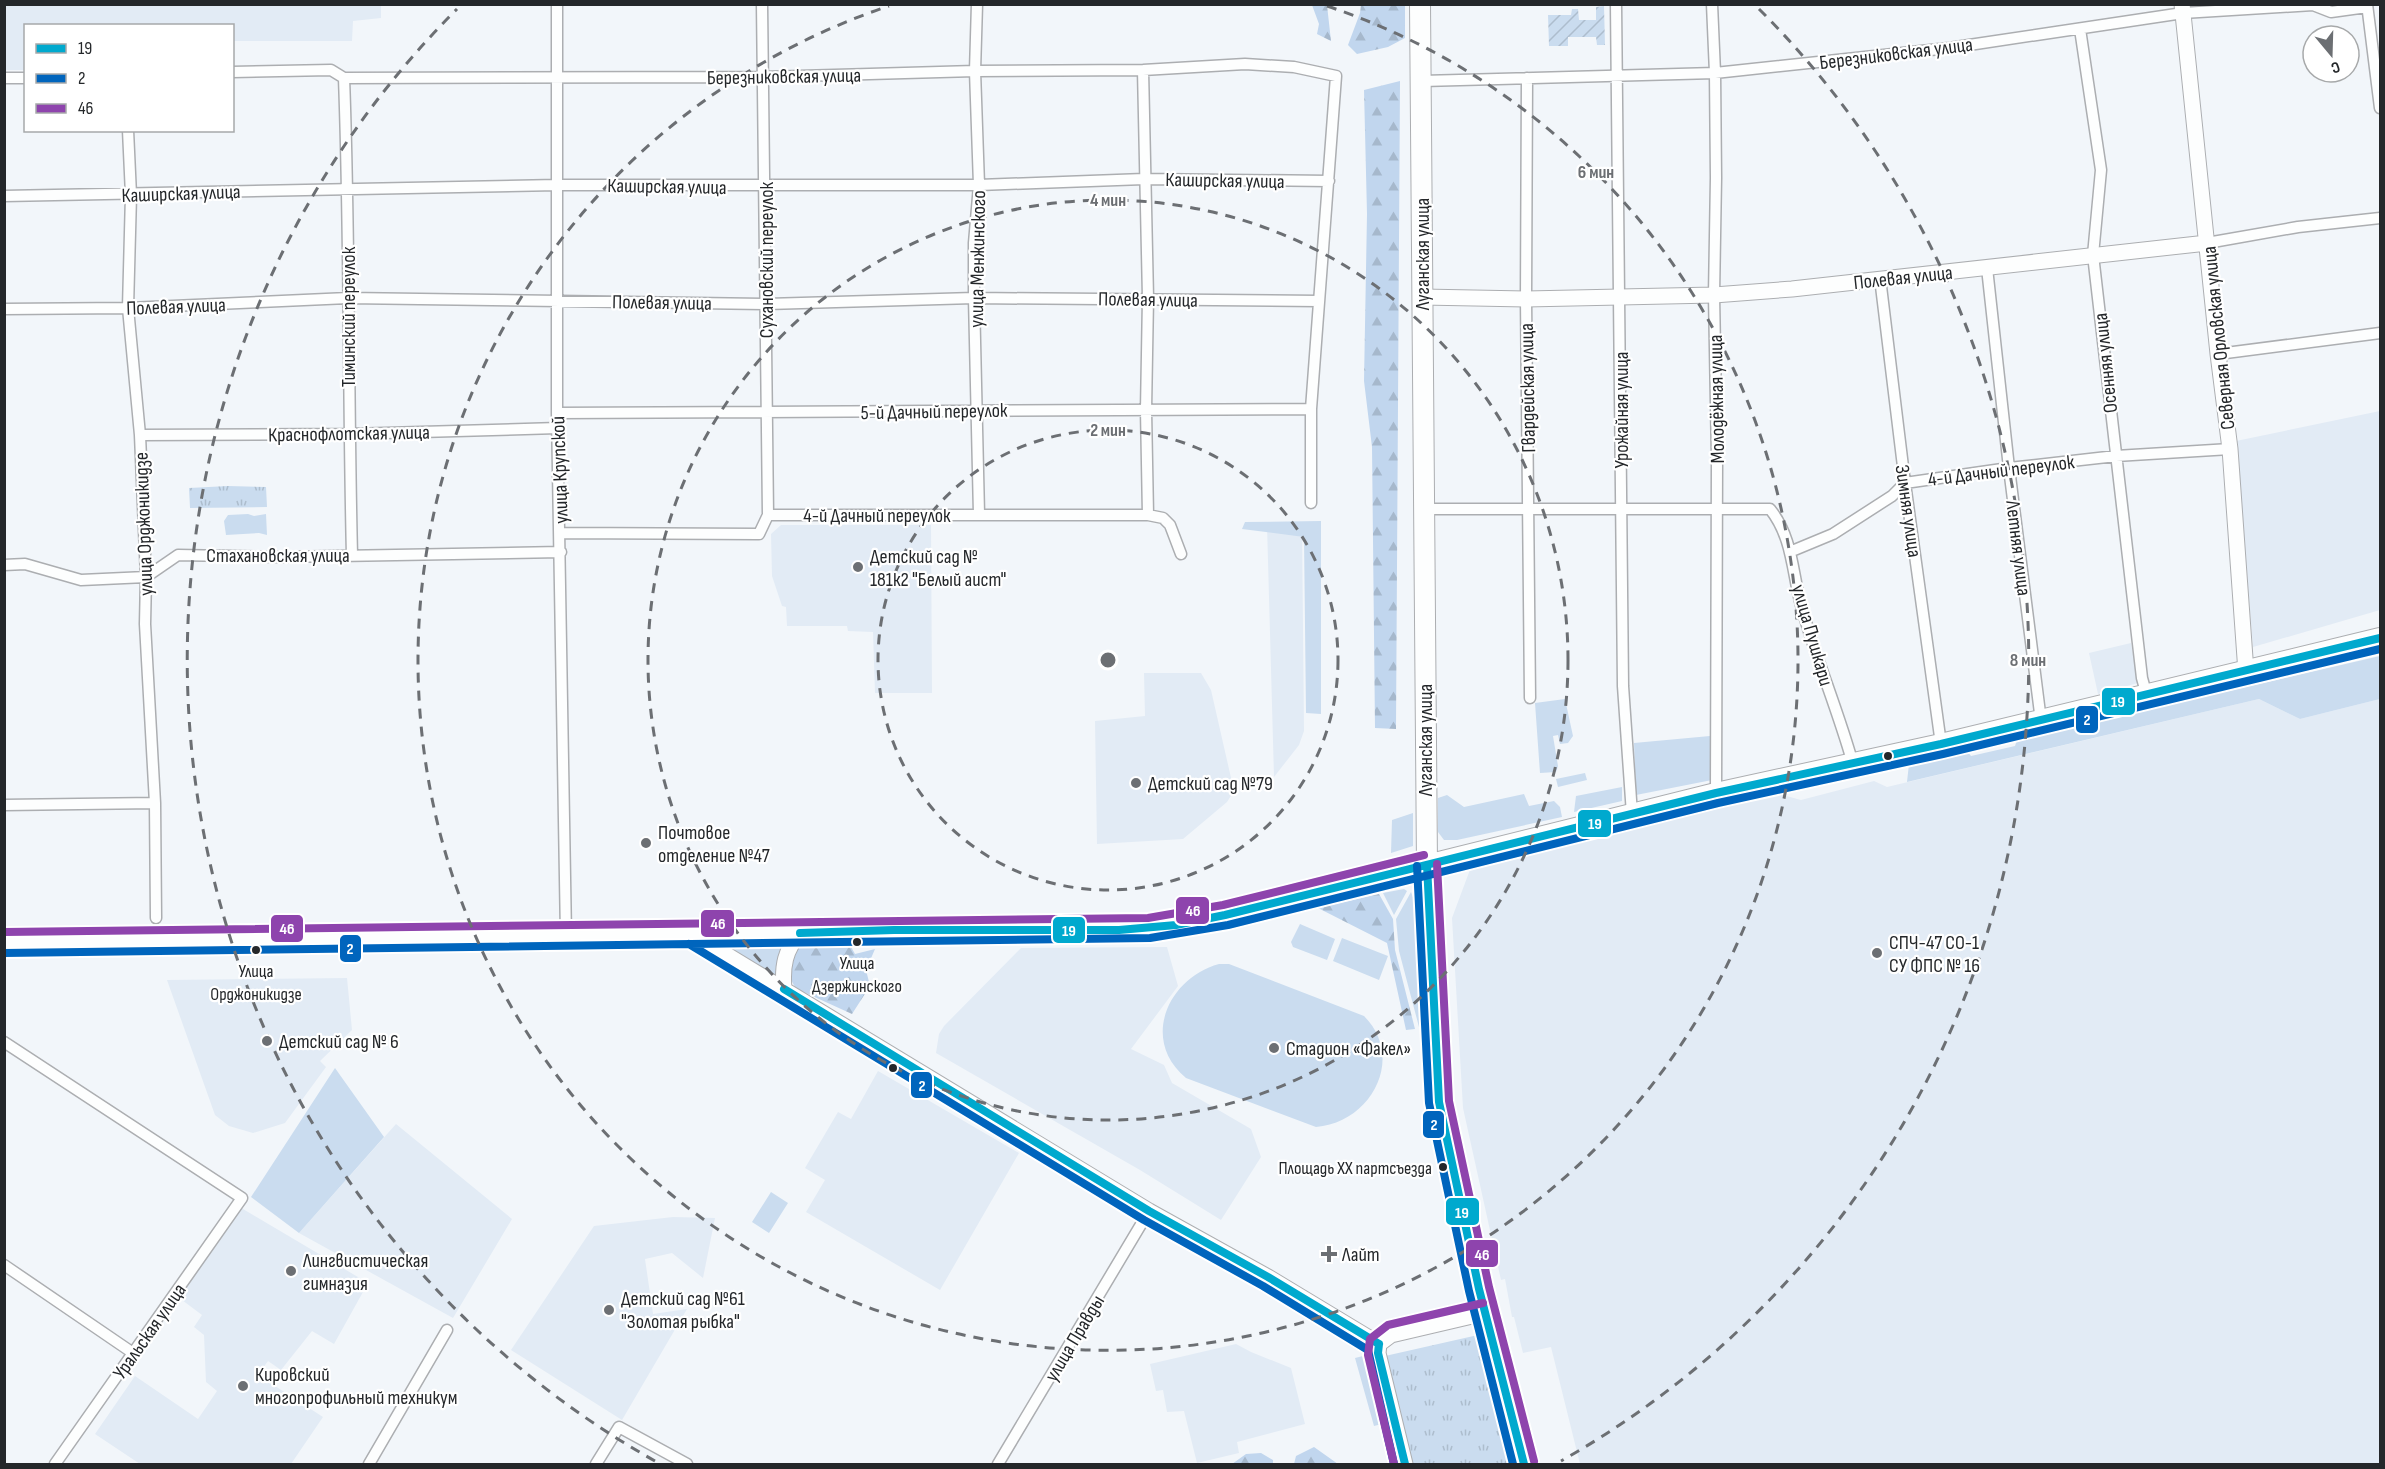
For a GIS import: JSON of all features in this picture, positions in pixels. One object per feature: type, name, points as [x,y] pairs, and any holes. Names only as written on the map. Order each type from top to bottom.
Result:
[{"type":"highway","name":"Луганская улица","points":[[1420,4],[1427,866]]},
{"type":"highway","points":[[1427,866],[1632,814],[2042,721],[2380,638]]},
{"type":"main road","points":[[4,943],[1149,928],[1225,915],[1427,866]]},
{"type":"street","name":"улица Крупской","points":[[557,4],[557,413],[561,533],[566,936]]},
{"type":"street","name":"Сухановский переулок","points":[[762,4],[768,515]]},
{"type":"street","name":"улица Менжинского","points":[[977,4],[975,71],[980,185],[974,243],[979,514]]},
{"type":"street","name":"Урожайная улица","points":[[1616,4],[1623,686],[1632,814]]},
{"type":"street","name":"Молодёжная улица","points":[[1712,4],[1716,73],[1714,296],[1717,508],[1716,794]]},
{"type":"street","name":"Березниковская улица","points":[[1422,81],[1716,73],[1949,48],[2080,30],[2182,9],[2313,5],[2331,12],[2367,6]]},
{"type":"street","points":[[2367,6],[2380,108]]},
{"type":"street","name":"Северная Орловская улица","points":[[2182,9],[2230,449],[2246,672]]},
{"type":"street","name":"Осенняя улица","points":[[2080,30],[2101,170],[2093,255],[2142,678],[2147,696]]},
{"type":"street","name":"Березниковская улица","points":[[234,72],[331,70],[344,78],[764,77],[975,71],[1143,70],[1245,64],[1294,67],[1336,76],[1329,181]]},
{"type":"street","points":[[1143,70],[1148,298],[1146,410],[1148,515],[1164,518],[1170,525],[1181,554]]},
{"type":"street","points":[[4,78],[24,78]]},
{"type":"street","name":"Тиминский переулок","points":[[344,78],[348,189],[352,555]]},
{"type":"street","name":"Гвардейская улица","points":[[1527,78],[1526,299],[1530,698]]},
{"type":"street","name":"улица Орджоникидзе","points":[[128,132],[131,195],[128,309],[140,435],[146,577],[145,624],[155,803],[156,918]]},
{"type":"street","name":"Каширская улица","points":[[4,196],[557,184],[765,186],[980,185],[1144,179],[1329,181]]},
{"type":"street","points":[[1311,503],[1311,409],[1329,181]]},
{"type":"street","name":"Полевая улица","points":[[1422,297],[1526,299],[1714,296],[2207,243],[2298,226],[2380,218]]},
{"type":"street","name":"Летняя улица","points":[[1987,268],[2009,468],[2042,721]]},
{"type":"street","name":"Зимняя улица","points":[[1880,278],[1905,483],[1941,744]]},
{"type":"street","name":"Полевая улица","points":[[4,309],[128,309],[348,298],[767,303],[975,298],[1319,301]]},
{"type":"street","points":[[2218,354],[2380,333]]},
{"type":"street","name":"5-й Дачный переулок","points":[[557,413],[1311,409]]},
{"type":"street","name":"Краснофлотская улица","points":[[140,435],[349,434],[558,428]]},
{"type":"street","name":"4-й Дачный переулок","points":[[1792,551],[1833,534],[1892,496],[1905,483],[2116,456],[2230,449]]},
{"type":"street","points":[[1424,509],[1717,508]]},
{"type":"street","name":"улица Пушкари","points":[[1717,508],[1770,509],[1778,518],[1792,551],[1801,603],[1853,764]]},
{"type":"street","points":[[561,533],[759,534],[768,515]]},
{"type":"street","name":"4-й Дачный переулок","points":[[768,515],[1148,515]]},
{"type":"street","name":"Стахановская улица","points":[[146,577],[178,555],[561,552]]},
{"type":"street","points":[[4,565],[25,564],[81,580],[146,577]]},
{"type":"street","points":[[4,805],[155,803]]},
{"type":"street","name":"Луганская улица","points":[[1427,866],[1439,1102],[1444,1136],[1485,1313],[1524,1464]]},
{"type":"street","points":[[784,989],[783,966],[786,953],[790,944],[800,933]]},
{"type":"street","points":[[694,935],[1149,1211],[1268,1278],[1378,1344]]},
{"type":"street","name":"Уральская улица","points":[[4,1042],[242,1198],[56,1464]]},
{"type":"street","name":"улица Правды","points":[[998,1464],[1149,1211]]},
{"type":"street","points":[[4,1265],[133,1353]]},
{"type":"street","points":[[1378,1344],[1392,1335],[1485,1313]]},
{"type":"street","points":[[369,1464],[447,1330]]},
{"type":"street","points":[[1378,1344],[1378,1353],[1405,1464]]},
{"type":"street","points":[[596,1464],[619,1427],[687,1464]]},
{"type":"shaded area","points":[[381,4],[381,18],[353,21],[352,41],[234,41],[234,24],[24,24],[24,70],[5,70],[5,5]]},
{"type":"shaded area","points":[[2380,411],[2380,610],[2253,647],[2236,441]]},
{"type":"shaded area","points":[[781,525],[931,525],[932,693],[875,693],[873,632],[848,631],[847,626],[787,626],[786,607],[782,606],[772,576],[771,534]]},
{"type":"shaded area","points":[[1267,525],[1302,525],[1304,731],[1299,745],[1274,777]]},
{"type":"shaded area","points":[[2131,643],[2138,683],[2098,694],[2089,653]]},
{"type":"shaded area","points":[[1144,673],[1201,673],[1211,690],[1234,791],[1227,802],[1183,839],[1097,844],[1095,721],[1145,716]]},
{"type":"shaded area","points":[[2259,699],[2300,719],[2380,699],[2380,1464],[1580,1464],[1551,1347],[1523,1353],[1514,1317],[1512,1317],[1505,1279],[1501,1280],[1463,1108],[1452,918],[1471,867],[1779,794],[1801,800],[1874,781],[1887,787]]},
{"type":"shaded area","points":[[1167,947],[1178,986],[1131,1049],[1164,1065],[1172,1083],[1251,1129],[1261,1157],[1221,1220],[1140,1170],[936,1053],[939,1034],[944,1026],[1021,948]]},
{"type":"shaded area","points":[[347,978],[352,1030],[320,1061],[326,1067],[285,1123],[253,1133],[229,1126],[215,1115],[167,980]]},
{"type":"shaded area","points":[[878,1071],[1019,1153],[940,1290],[806,1212],[825,1180],[805,1168],[838,1112],[851,1119]]},
{"type":"shaded area","points":[[396,1124],[512,1219],[453,1318],[299,1233]]},
{"type":"shaded area","points":[[238,1206],[368,1283],[334,1344],[312,1331],[281,1370],[268,1361],[258,1375],[323,1417],[291,1464],[140,1464],[95,1434],[135,1376],[198,1419],[217,1391],[206,1382],[204,1335],[194,1327],[202,1315],[174,1294]]},
{"type":"shaded area","points":[[673,1217],[715,1218],[703,1278],[672,1253],[645,1259],[653,1314],[687,1309],[622,1420],[511,1350],[594,1226]]},
{"type":"shaded area","points":[[1236,1344],[1291,1368],[1305,1424],[1237,1442],[1239,1453],[1197,1463],[1184,1411],[1167,1412],[1163,1390],[1156,1391],[1150,1364]]},
{"type":"green space","points":[[1312,5],[1327,5],[1331,41],[1317,34],[1319,24]]},
{"type":"green space","points":[[1361,5],[1405,5],[1405,38],[1388,47],[1357,54],[1348,45]]},
{"type":"green space","points":[[1604,6],[1605,45],[1597,45],[1596,37],[1568,37],[1568,46],[1549,46],[1548,15],[1571,15],[1572,9],[1578,9],[1579,20],[1596,20],[1596,7]]},
{"type":"green space","points":[[1400,81],[1396,729],[1375,728],[1372,447],[1364,381],[1367,214],[1364,90]]},
{"type":"green space","points":[[266,487],[267,507],[190,508],[189,488]]},
{"type":"green space","points":[[266,514],[267,535],[259,533],[226,535],[224,521],[228,515],[254,516]]},
{"type":"green space","points":[[1321,521],[1321,714],[1306,713],[1304,537],[1242,529],[1245,522]]},
{"type":"green space","points":[[2380,656],[2380,699],[2300,719],[2259,699],[1907,782],[1909,764],[1967,751],[1971,756],[2015,746],[2017,740]]},
{"type":"green space","points":[[1565,699],[1573,736],[1568,743],[1560,744],[1558,735],[1553,736],[1558,766],[1556,772],[1540,773],[1535,703]]},
{"type":"green space","points":[[1710,736],[1712,780],[1636,795],[1634,743]]},
{"type":"green space","points":[[1585,773],[1587,780],[1558,787],[1556,779]]},
{"type":"green space","points":[[1622,787],[1622,801],[1574,812],[1576,796]]},
{"type":"green space","points":[[1524,794],[1529,806],[1554,801],[1560,807],[1562,817],[1457,840],[1444,840],[1438,832],[1438,798],[1447,795],[1464,807]]},
{"type":"green space","points":[[1413,813],[1413,846],[1391,853],[1392,820]]},
{"type":"green space","points":[[1404,889],[1407,891],[1394,915],[1383,893]]},
{"type":"green space","points":[[1411,892],[1414,900],[1425,1025],[1419,1027],[1399,951],[1396,919]]},
{"type":"green space","points":[[1379,894],[1393,919],[1395,950],[1415,1029],[1406,1030],[1387,943],[1318,908]]},
{"type":"green space","points":[[1300,924],[1335,939],[1327,960],[1293,947],[1291,942]]},
{"type":"green space","points":[[1342,938],[1388,956],[1379,980],[1333,961]]},
{"type":"green space","points":[[784,943],[778,977],[729,948],[729,945]]},
{"type":"green space","points":[[812,944],[850,945],[855,954],[875,949],[866,970],[870,986],[852,1014],[797,989],[793,984],[790,975],[797,949]]},
{"type":"green space","name":"Стадион «Факел»","points":[[1219,964],[1229,964],[1364,1016],[1376,1033],[1382,1050],[1382,1069],[1376,1086],[1353,1114],[1336,1123],[1316,1127],[1186,1078],[1172,1063],[1165,1046],[1163,1029],[1166,1012],[1174,996],[1186,982],[1201,971]]},
{"type":"green space","points":[[335,1068],[384,1137],[299,1233],[251,1197]]},
{"type":"green space","points":[[771,1192],[788,1203],[769,1233],[752,1222]]},
{"type":"green space","points":[[1478,1335],[1511,1464],[1412,1464],[1385,1356]]},
{"type":"green space","points":[[1363,1356],[1382,1424],[1374,1426],[1355,1358]]},
{"type":"green space","points":[[1314,1447],[1338,1464],[1294,1464],[1296,1456]]},
{"type":"green space","points":[[1261,1453],[1273,1460],[1273,1464],[1232,1464],[1246,1454]]},
{"type":"transit line","name":"19","points":[[800,933],[894,930],[1119,930],[1176,925],[1225,915],[1716,793],[1941,744],[2380,638]]},
{"type":"transit line","name":"2","points":[[4,953],[1150,938],[1228,925],[1718,803],[1943,754],[2380,649]]},
{"type":"transit line","name":"46","points":[[4,932],[1148,918],[1223,905],[1424,855]]},
{"type":"transit line","name":"46","points":[[1437,864],[1449,1101],[1489,1287],[1534,1461]]},
{"type":"transit line","name":"19","points":[[1427,865],[1439,1102],[1479,1289],[1524,1464]]},
{"type":"transit line","name":"2","points":[[1417,866],[1429,1103],[1469,1291],[1513,1464]]},
{"type":"transit line","name":"2","points":[[689,944],[1144,1220],[1263,1286],[1368,1350],[1394,1464]]},
{"type":"transit line","name":"19","points":[[784,989],[1149,1211],[1268,1277],[1379,1344]]},
{"type":"transit line","name":"46","points":[[1394,1464],[1368,1355],[1370,1339],[1388,1325],[1483,1303]]},
{"type":"transit line","name":"19","points":[[1379,1344],[1378,1353],[1405,1464]]},
{"type":"place","name":"Детский сад № 181к2 \"Белый аист\"","points":[[858,567]]},
{"type":"place","name":"Детский сад №79","points":[[1136,783]]},
{"type":"place","name":"Почтовое отделение №47","points":[[646,843]]},
{"type":"place","name":"Улица Дзержинского","points":[[857,942]]},
{"type":"place","name":"Улица Орджоникидзе","points":[[256,950]]},
{"type":"place","name":"СПЧ-47 СО-1 СУ ФПС № 16","points":[[1877,953]]},
{"type":"place","name":"Детский сад № 6","points":[[267,1041]]},
{"type":"place","name":"Стадион «Факел»","points":[[1274,1048]]},
{"type":"place","name":"Площадь ХХ партсъезда","points":[[1443,1167]]},
{"type":"place","name":"Лайт","points":[[1329,1254]]},
{"type":"place","name":"Лингвистическая гимназия","points":[[291,1271]]},
{"type":"place","name":"Детский сад №61 \"Золотая рыбка\"","points":[[609,1310]]},
{"type":"place","name":"Кировский многопрофильный техникум","points":[[243,1386]]}]
